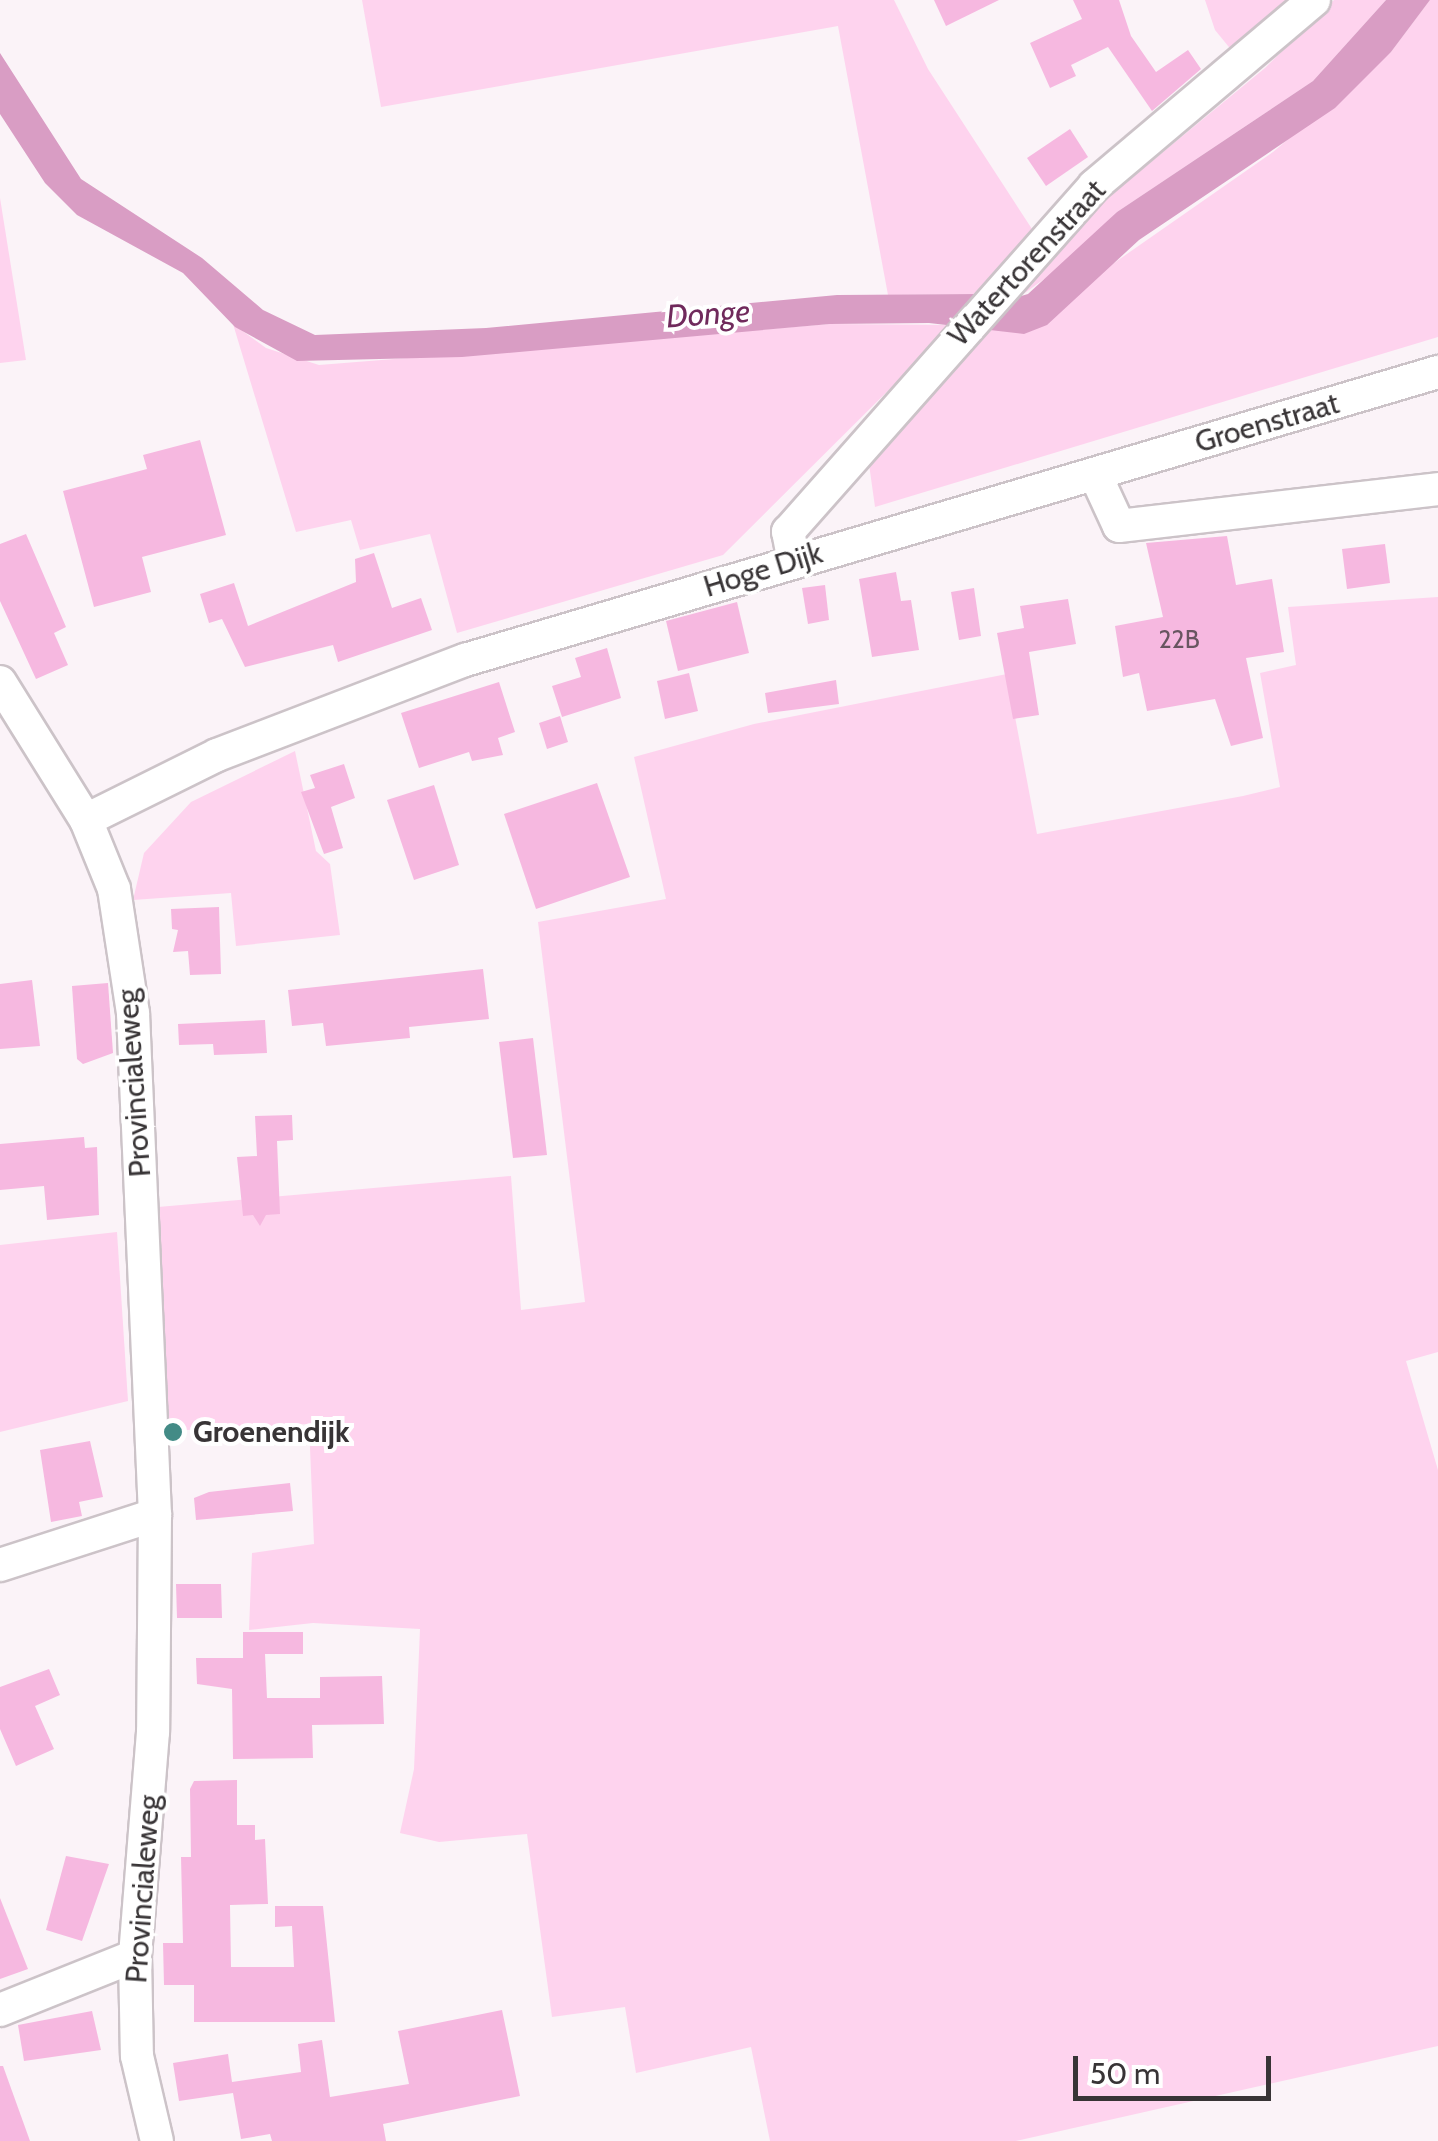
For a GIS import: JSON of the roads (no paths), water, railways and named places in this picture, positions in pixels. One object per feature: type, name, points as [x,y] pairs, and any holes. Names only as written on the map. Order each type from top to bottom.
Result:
[{"type":"street","name":"Watertorenstraat","points":[[794,562],[788,532],[1094,186],[1314,0]]},
{"type":"street","name":"Groenstraat","points":[[1094,474],[1438,373]]},
{"type":"street","name":"Hoge Dijk","points":[[86,820],[354,698],[1094,474]]},
{"type":"street","points":[[1094,474],[1120,526],[1438,489]]},
{"type":"street","name":"Provincialeweg","points":[[0,682],[86,820],[114,889],[133,1013],[155,1514],[153,1732],[135,1956],[137,2056],[157,2141]]},
{"type":"street","points":[[0,1565],[155,1514]]},
{"type":"street","points":[[0,2010],[135,1956]]},
{"type":"water","name":"Donge","points":[[1386,0],[1430,0],[1391,52],[1335,108],[1139,240],[1047,325],[1024,334],[929,323],[830,324],[462,357],[297,361],[235,327],[183,273],[77,215],[45,183],[0,114],[0,53],[81,179],[202,258],[263,310],[315,335],[486,328],[837,295],[977,294],[1000,302],[1028,294],[1117,212],[1313,81]]},
{"type":"place","name":"Groenendijk","points":[[173,1432]]}]
